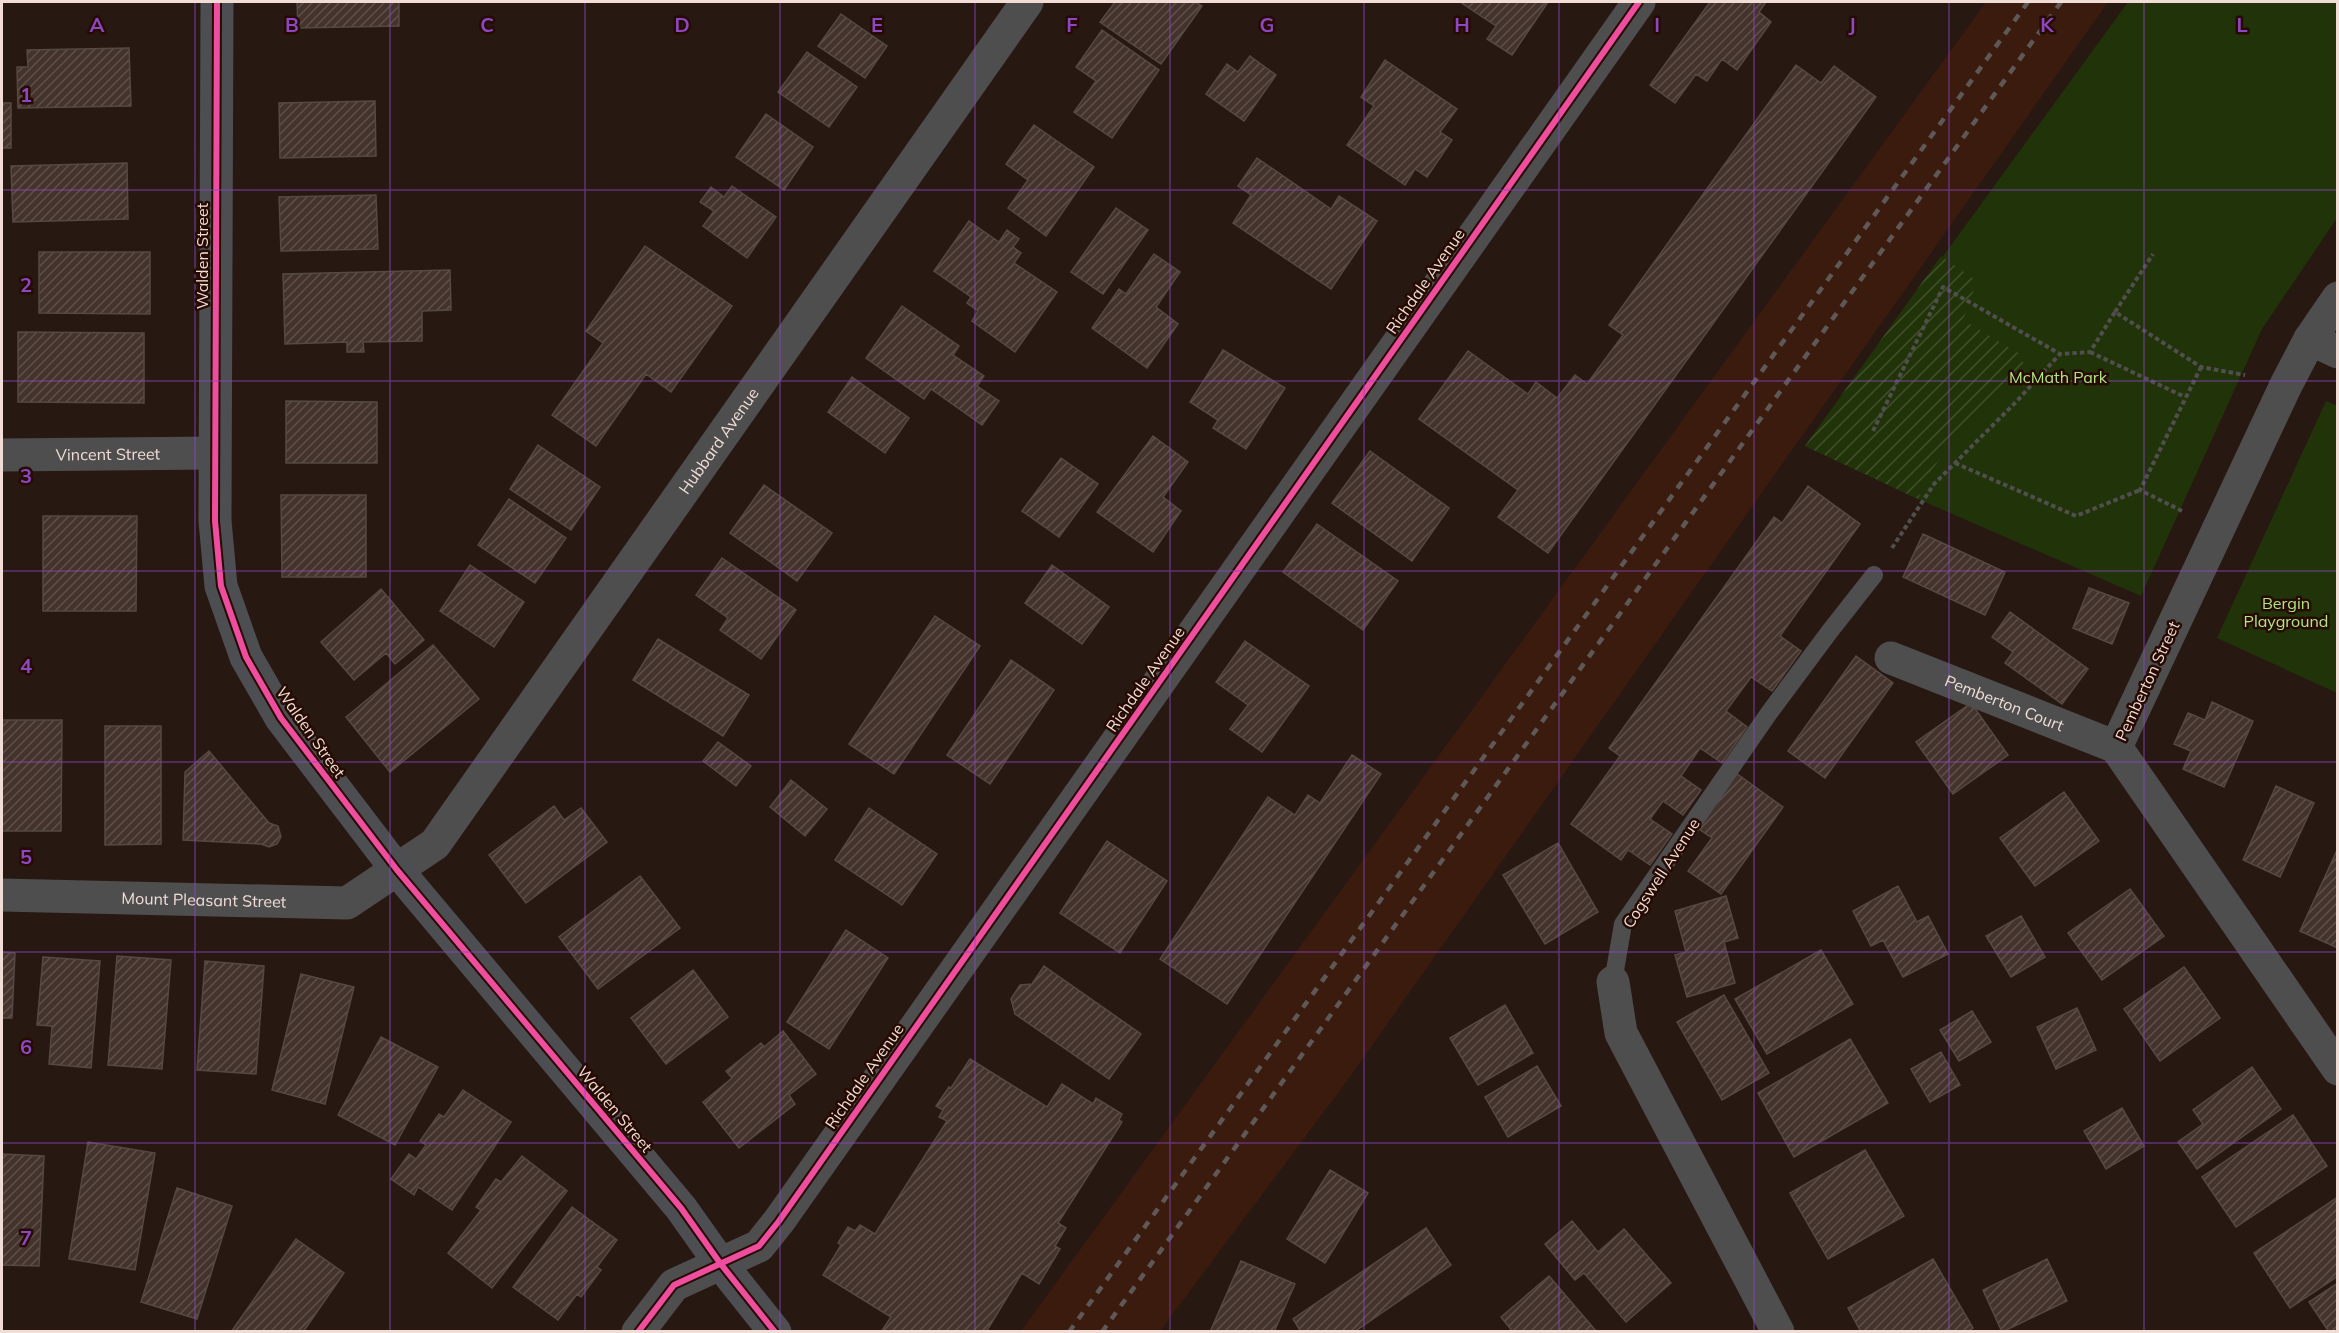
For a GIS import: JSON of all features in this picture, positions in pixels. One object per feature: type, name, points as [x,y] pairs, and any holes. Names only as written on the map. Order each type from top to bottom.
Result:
[{"type":"street","name":"Walden Street","points":[[217,2],[215,521],[221,586],[246,657],[281,718],[397,870],[681,1208],[720,1263],[775,1332]]},
{"type":"street","name":"Hubbard Avenue","points":[[397,870],[435,844],[1027,2]]},
{"type":"street","name":"Richdale Avenue","points":[[638,1332],[674,1285],[759,1246],[779,1221],[1639,2]]},
{"type":"street","name":"Pemberton Street","points":[[2337,298],[2324,345],[2116,747],[2337,1069]]},
{"type":"street","name":"Vincent Street","points":[[2,455],[214,453]]},
{"type":"street","name":"Pemberton Court","points":[[1891,658],[2116,747]]},
{"type":"street","name":"Mount Pleasant Street","points":[[2,895],[347,903],[397,870]]},
{"type":"street","name":"Cogswell Avenue","points":[[1613,982],[1621,1033],[1767,1327]]},
{"type":"lane","name":"Cogswell Avenue","points":[[1613,982],[1623,924],[1769,713],[1874,576]]},
{"type":"path","points":[[2090,352],[2153,254]]},
{"type":"path","points":[[1873,431],[1943,287],[2060,354],[2090,352],[2185,397]]},
{"type":"path","points":[[2115,312],[2201,367],[2246,375]]},
{"type":"path","points":[[1874,576],[1934,484],[2060,354]]},
{"type":"path","points":[[1955,463],[2076,516],[2140,490],[2201,367]]},
{"type":"path","points":[[2140,490],[2183,512]]},
{"type":"shaded area","points":[[1986,2],[2108,2],[1347,1081],[1160,1331],[1021,1331]]},
{"type":"green space","name":"McMath Park","points":[[2128,2],[2337,2],[2337,218],[2262,329],[2141,596],[1918,499],[1805,446]]},
{"type":"green space","points":[[1941,256],[1977,281],[1963,320],[2020,354],[2025,367],[2006,392],[1967,427],[1945,451],[1932,470],[1918,499],[1805,446]]},
{"type":"green space","name":"Bergin Playground","points":[[2326,401],[2338,406],[2337,693],[2217,638]]},
{"type":"building","points":[[297,2],[399,2],[399,26],[298,28]]},
{"type":"building","points":[[1115,2],[1195,2],[1202,6],[1161,64],[1100,22]]},
{"type":"building","points":[[1460,2],[1548,2],[1512,55],[1487,39],[1496,26]]},
{"type":"building","points":[[1710,2],[1766,2],[1759,12],[1771,22],[1737,70],[1722,59],[1707,81],[1696,74],[1675,103],[1650,85]]},
{"type":"building","points":[[841,14],[887,46],[865,78],[818,46]]},
{"type":"building","points":[[1102,30],[1159,70],[1112,138],[1074,112],[1096,81],[1076,67]]},
{"type":"building","points":[[129,48],[131,106],[18,108],[17,67],[28,67],[27,50]]},
{"type":"building","points":[[807,52],[857,87],[829,127],[778,92]]},
{"type":"building","points":[[1250,56],[1276,75],[1244,121],[1206,94],[1227,64],[1238,72]]},
{"type":"building","points":[[1385,60],[1457,109],[1440,132],[1452,140],[1427,177],[1415,169],[1405,185],[1347,145],[1374,106],[1361,97]]},
{"type":"building","points":[[1796,65],[1821,83],[1834,66],[1876,97],[1548,553],[1498,517],[1518,490],[1419,419],[1468,351],[1528,394],[1536,382],[1557,398],[1575,375],[1587,384],[1623,335],[1609,325]]},
{"type":"building","points":[[375,101],[376,156],[280,158],[279,103]]},
{"type":"building","points":[[2,103],[11,103],[11,148],[2,148]]},
{"type":"building","points":[[766,114],[813,147],[784,190],[736,157]]},
{"type":"building","points":[[1034,125],[1094,167],[1046,236],[1008,208],[1028,180],[1006,164]]},
{"type":"building","points":[[1257,158],[1331,209],[1339,196],[1377,221],[1331,289],[1233,223],[1251,195],[1238,186]]},
{"type":"building","points":[[127,163],[128,219],[13,222],[11,166]]},
{"type":"building","points":[[732,186],[776,217],[747,258],[703,226],[714,211],[700,202],[711,187],[724,197]]},
{"type":"building","points":[[376,195],[378,249],[281,251],[279,197]]},
{"type":"building","points":[[1116,208],[1148,230],[1103,294],[1071,272]]},
{"type":"building","points":[[969,221],[999,242],[1007,230],[1019,239],[1013,247],[1021,253],[1014,263],[1057,292],[1015,352],[972,321],[978,311],[967,303],[971,297],[934,271]]},
{"type":"building","points":[[645,246],[732,306],[671,392],[646,374],[596,446],[552,415],[603,343],[586,331]]},
{"type":"building","points":[[39,252],[150,252],[150,314],[39,313]]},
{"type":"building","points":[[1154,254],[1180,272],[1156,307],[1178,324],[1147,368],[1092,328],[1119,289],[1126,294]]},
{"type":"building","points":[[450,270],[451,310],[422,311],[422,341],[363,342],[364,352],[347,352],[347,342],[285,344],[283,274]]},
{"type":"building","points":[[902,306],[959,346],[953,355],[984,376],[977,386],[999,401],[982,425],[931,389],[924,399],[866,358]]},
{"type":"building","points":[[18,332],[144,333],[144,403],[18,402]]},
{"type":"building","points":[[1223,350],[1285,388],[1246,449],[1213,428],[1218,420],[1190,402]]},
{"type":"building","points":[[852,377],[909,418],[885,453],[828,412]]},
{"type":"building","points":[[286,401],[377,402],[377,463],[286,463]]},
{"type":"building","points":[[1153,436],[1188,462],[1163,497],[1181,511],[1153,552],[1097,512]]},
{"type":"building","points":[[538,445],[600,487],[571,530],[510,489]]},
{"type":"building","points":[[1370,451],[1449,508],[1412,561],[1332,503]]},
{"type":"building","points":[[1061,458],[1098,484],[1059,537],[1022,511]]},
{"type":"building","points":[[764,485],[832,533],[797,581],[730,533]]},
{"type":"building","points":[[1808,486],[1860,524],[1780,636],[1801,651],[1772,691],[1751,677],[1726,711],[1747,727],[1722,763],[1700,748],[1681,776],[1701,790],[1683,815],[1663,801],[1650,819],[1672,834],[1650,865],[1628,850],[1621,860],[1571,824],[1620,756],[1609,748],[1774,517],[1782,523]]},
{"type":"building","points":[[281,495],[366,495],[366,577],[282,577]]},
{"type":"building","points":[[509,499],[566,538],[535,583],[478,545]]},
{"type":"building","points":[[43,516],[137,516],[136,611],[43,611]]},
{"type":"building","points":[[1317,524],[1398,581],[1363,630],[1283,572]]},
{"type":"building","points":[[1923,534],[2005,572],[1985,615],[1903,577]]},
{"type":"building","points":[[722,558],[796,610],[761,659],[720,630],[728,618],[696,595]]},
{"type":"building","points":[[470,565],[524,602],[494,647],[440,611]]},
{"type":"building","points":[[1052,565],[1109,607],[1082,644],[1025,603]]},
{"type":"building","points":[[2089,588],[2129,603],[2112,644],[2073,628]]},
{"type":"building","points":[[381,589],[424,640],[395,664],[386,653],[354,680],[321,642]]},
{"type":"building","points":[[2010,612],[2088,669],[2062,704],[2005,663],[2013,652],[1992,637]]},
{"type":"building","points":[[935,616],[980,646],[894,774],[849,744]]},
{"type":"building","points":[[658,639],[749,695],[723,736],[633,680]]},
{"type":"building","points":[[1245,641],[1309,686],[1262,752],[1230,729],[1248,705],[1216,682]]},
{"type":"building","points":[[433,645],[479,699],[390,772],[346,717]]},
{"type":"building","points":[[1856,656],[1893,683],[1825,778],[1788,751]]},
{"type":"building","points":[[1011,660],[1054,690],[990,784],[947,755]]},
{"type":"building","points":[[2212,702],[2253,721],[2224,787],[2183,769],[2191,751],[2174,744],[2188,713],[2205,720]]},
{"type":"building","points":[[1971,703],[2008,755],[1953,794],[1916,742]]},
{"type":"building","points":[[2,720],[62,720],[61,831],[2,831]]},
{"type":"building","points":[[105,726],[161,726],[161,844],[105,845]]},
{"type":"building","points":[[718,742],[751,766],[736,786],[703,761]]},
{"type":"building","points":[[209,751],[269,823],[278,826],[281,837],[277,844],[269,847],[261,844],[183,840],[185,772]]},
{"type":"building","points":[[1352,755],[1381,774],[1227,1004],[1160,959],[1268,797],[1295,815],[1308,795],[1320,803]]},
{"type":"building","points":[[1736,773],[1783,807],[1721,894],[1688,871],[1712,838],[1696,827]]},
{"type":"building","points":[[791,780],[827,809],[805,836],[770,807]]},
{"type":"building","points":[[2276,786],[2314,803],[2280,877],[2243,860]]},
{"type":"building","points":[[2064,792],[2099,841],[2035,886],[2000,838]]},
{"type":"building","points":[[554,806],[564,820],[581,808],[607,842],[526,903],[489,855]]},
{"type":"building","points":[[869,808],[937,854],[902,905],[835,860]]},
{"type":"building","points":[[1107,841],[1167,881],[1120,953],[1060,913]]},
{"type":"building","points":[[1558,843],[1598,912],[1545,944],[1503,875]]},
{"type":"building","points":[[2338,848],[2338,948],[2300,931]]},
{"type":"building","points":[[640,876],[680,928],[598,989],[559,937]]},
{"type":"building","points":[[1898,886],[1917,922],[1928,916],[1948,954],[1903,977],[1883,940],[1871,946],[1853,911]]},
{"type":"building","points":[[2130,889],[2164,936],[2102,980],[2068,933]]},
{"type":"building","points":[[1726,896],[1738,938],[1724,942],[1735,983],[1687,997],[1675,955],[1686,952],[1675,911]]},
{"type":"building","points":[[2021,916],[2045,957],[2011,977],[1986,936]]},
{"type":"building","points":[[846,930],[888,958],[829,1049],[787,1022]]},
{"type":"building","points":[[1821,950],[1853,1004],[1767,1054],[1735,999]]},
{"type":"building","points":[[2,952],[15,953],[12,1018],[2,1018]]},
{"type":"building","points":[[117,956],[171,960],[162,1069],[108,1065]]},
{"type":"building","points":[[43,957],[100,961],[91,1068],[49,1064],[52,1026],[37,1025]]},
{"type":"building","points":[[205,961],[264,966],[256,1074],[197,1070]]},
{"type":"building","points":[[1044,966],[1141,1034],[1109,1079],[1015,1014],[1011,999],[1020,985],[1032,984]]},
{"type":"building","points":[[2184,967],[2220,1018],[2160,1061],[2124,1009]]},
{"type":"building","points":[[693,970],[728,1017],[666,1064],[631,1018]]},
{"type":"building","points":[[301,974],[354,987],[325,1104],[272,1090]]},
{"type":"building","points":[[1724,995],[1769,1073],[1722,1100],[1677,1022]]},
{"type":"building","points":[[1505,1005],[1533,1053],[1478,1085],[1450,1038]]},
{"type":"building","points":[[2077,1008],[2096,1050],[2056,1069],[2037,1027]]},
{"type":"building","points":[[1972,1011],[1991,1042],[1959,1061],[1940,1030]]},
{"type":"building","points":[[783,1031],[816,1074],[789,1095],[795,1104],[739,1148],[703,1102],[732,1078],[726,1071],[761,1043],[764,1047]]},
{"type":"building","points":[[381,1037],[438,1067],[395,1145],[338,1115]]},
{"type":"building","points":[[1850,1039],[1888,1103],[1794,1157],[1758,1093]]},
{"type":"building","points":[[1941,1052],[1960,1085],[1930,1102],[1911,1069]]},
{"type":"building","points":[[970,1059],[1047,1107],[1062,1084],[1093,1104],[1096,1098],[1122,1114],[1119,1120],[1122,1122],[1058,1223],[1066,1228],[1055,1246],[1060,1249],[1039,1284],[1022,1273],[986,1332],[881,1332],[891,1317],[823,1275],[841,1245],[838,1243],[848,1227],[855,1231],[860,1225],[875,1234],[947,1121],[939,1117],[943,1110],[936,1106]]},
{"type":"building","points":[[1537,1066],[1561,1106],[1508,1137],[1485,1097]]},
{"type":"building","points":[[2252,1067],[2281,1109],[2197,1169],[2178,1142],[2203,1124],[2193,1110]]},
{"type":"building","points":[[463,1090],[511,1122],[452,1210],[418,1187],[414,1195],[391,1179],[409,1154],[416,1159],[426,1145],[420,1141],[439,1114],[444,1117]]},
{"type":"building","points":[[2122,1108],[2144,1146],[2106,1169],[2084,1131]]},
{"type":"building","points":[[2293,1115],[2327,1166],[2236,1227],[2202,1177]]},
{"type":"building","points":[[88,1142],[155,1153],[135,1270],[69,1259]]},
{"type":"building","points":[[1865,1150],[1904,1216],[1828,1259],[1790,1193]]},
{"type":"building","points":[[2,1154],[44,1156],[39,1266],[2,1265]]},
{"type":"building","points":[[522,1156],[567,1191],[492,1288],[448,1253],[481,1210],[476,1207],[496,1179],[501,1182]]},
{"type":"building","points":[[1330,1170],[1368,1193],[1325,1263],[1287,1239]]},
{"type":"building","points":[[177,1188],[232,1206],[197,1319],[141,1302]]},
{"type":"building","points":[[2338,1197],[2338,1276],[2290,1308],[2254,1253]]},
{"type":"building","points":[[572,1207],[617,1240],[597,1267],[601,1270],[581,1297],[577,1294],[558,1320],[513,1287]]},
{"type":"building","points":[[1572,1221],[1598,1252],[1624,1229],[1671,1283],[1626,1322],[1584,1273],[1575,1280],[1545,1244]]},
{"type":"building","points":[[1426,1228],[1451,1265],[1354,1332],[1301,1332],[1293,1319]]},
{"type":"building","points":[[296,1239],[344,1273],[303,1332],[231,1332]]},
{"type":"building","points":[[1933,1259],[1973,1328],[1967,1332],[1861,1332],[1848,1308]]},
{"type":"building","points":[[2047,1259],[2067,1301],[2002,1332],[1983,1290]]},
{"type":"building","points":[[1241,1261],[1295,1284],[1274,1332],[1210,1332]]},
{"type":"building","points":[[1549,1276],[1597,1332],[1513,1332],[1501,1317]]},
{"type":"building","points":[[2338,1283],[2338,1332],[2329,1332],[2309,1302]]},
{"type":"railway","points":[[1069,1332],[2028,2]]},
{"type":"railway","points":[[1102,1332],[2061,2]]},
{"type":"cycle path","points":[[217,2],[215,521],[221,586],[246,657],[281,718],[397,870],[681,1208],[720,1263],[775,1332]]},
{"type":"cycle path","points":[[638,1332],[674,1285],[759,1246],[779,1221],[1639,2]]}]
